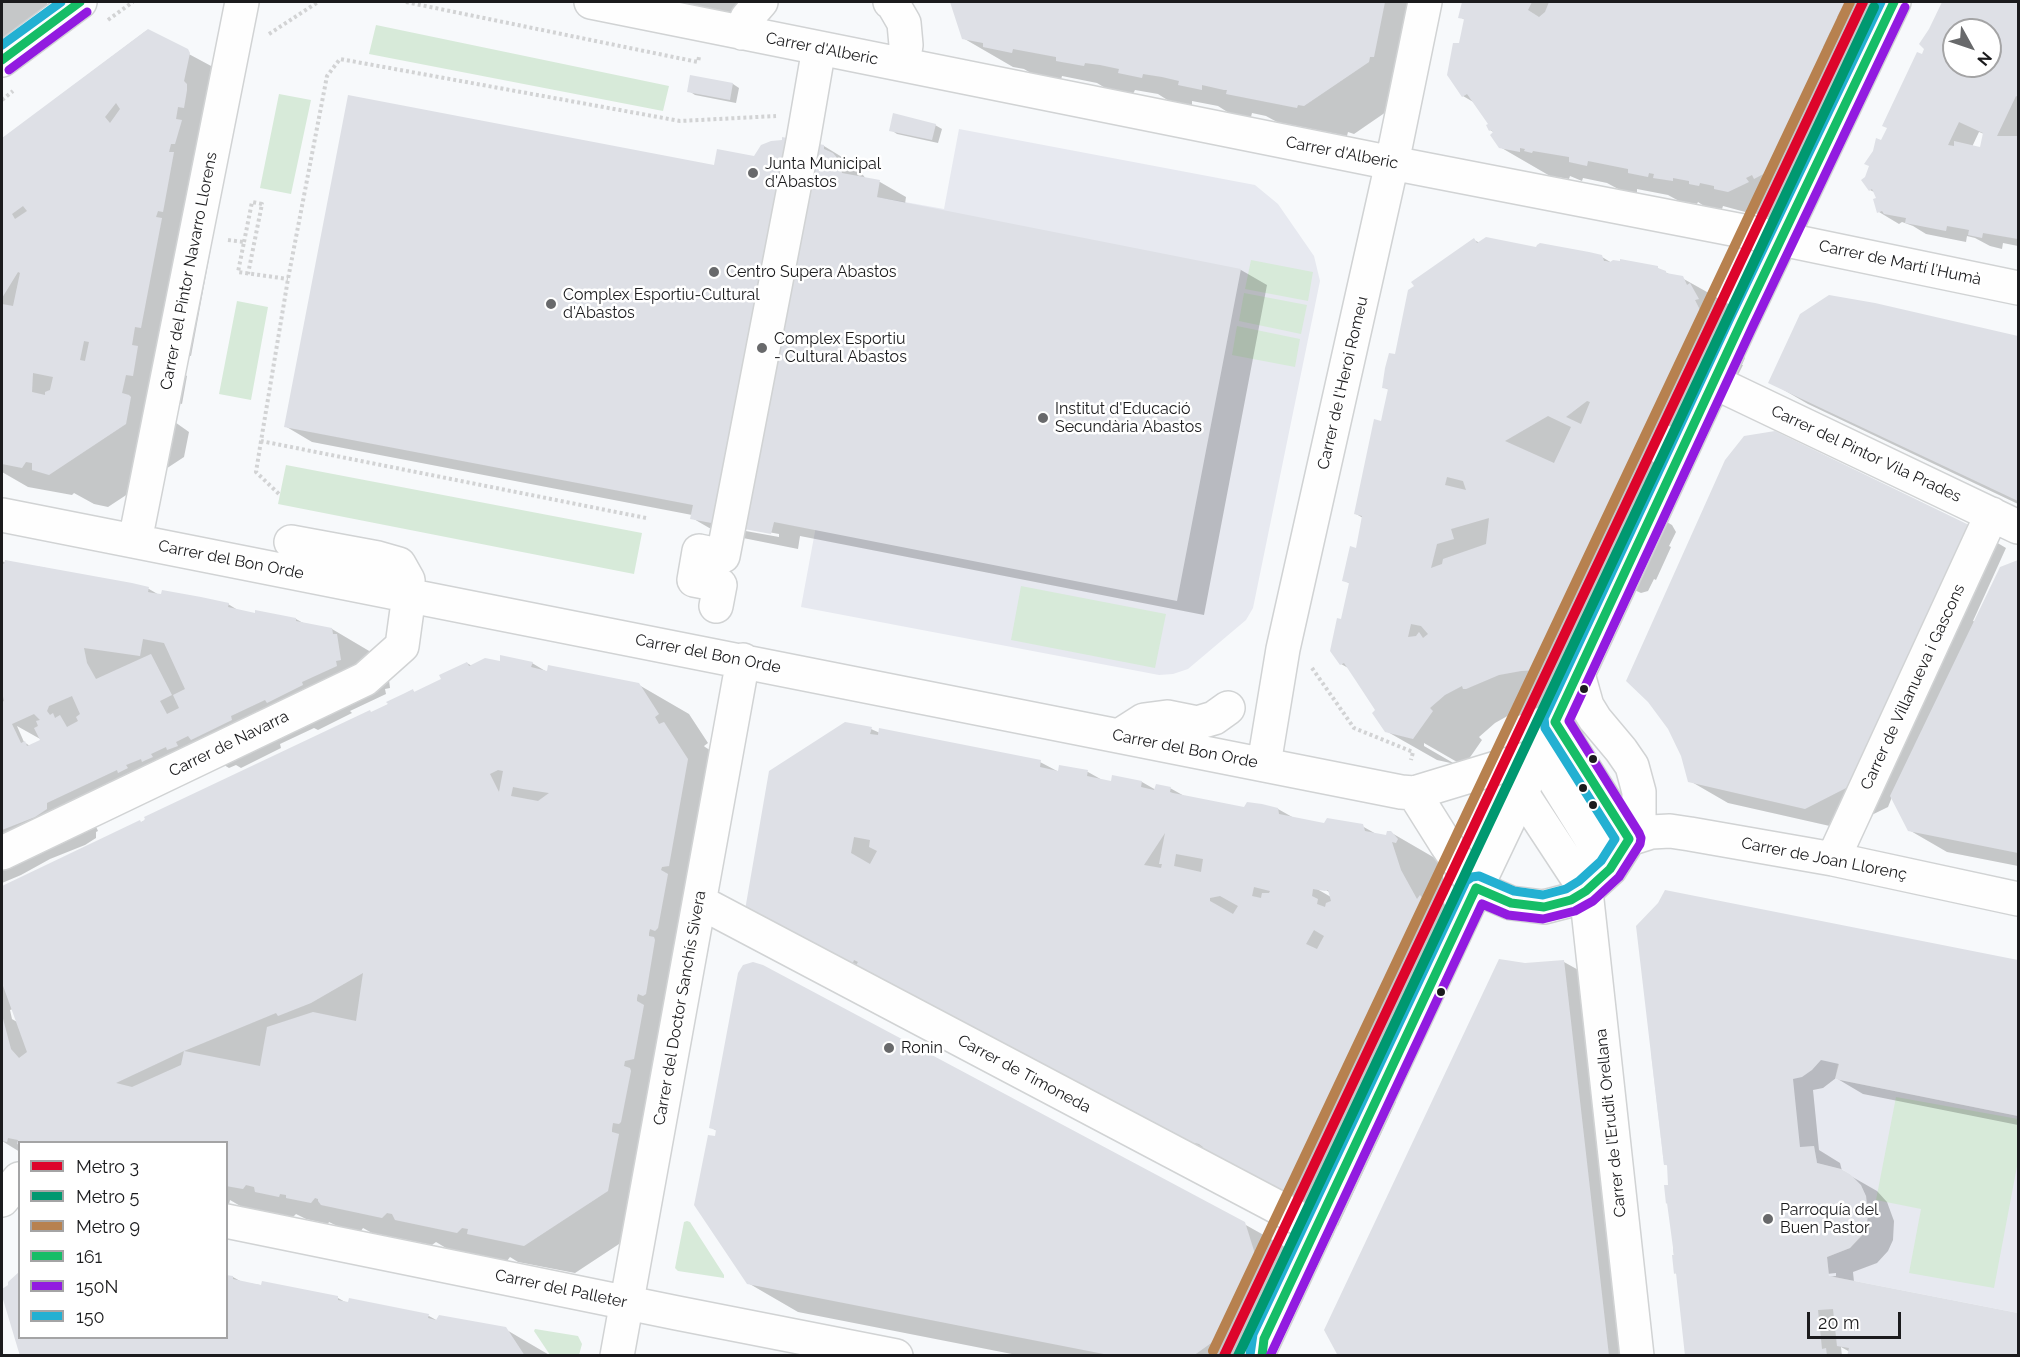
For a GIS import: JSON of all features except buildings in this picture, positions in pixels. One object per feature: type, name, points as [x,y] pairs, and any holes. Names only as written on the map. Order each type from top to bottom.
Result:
[{"type":"street","points":[[2,60],[80,2]]},
{"type":"street","name":"Carrer del Pintor Navarro Llorens","points":[[135,541],[242,2]]},
{"type":"street","name":"Carrer d'Alberic","points":[[591,2],[1392,164],[1781,239]]},
{"type":"street","name":"Carrer d'Alberic","points":[[742,33],[747,18],[761,2]]},
{"type":"street","name":"Carrer d'Alberic","points":[[890,2],[894,4],[904,23],[906,45],[903,64]]},
{"type":"street","name":"Carrer de l'Heroi Romeu","points":[[1264,764],[1283,649],[1392,164],[1425,2]]},
{"type":"street","points":[[1260,1352],[1521,792],[1894,2]]},
{"type":"street","points":[[718,596],[694,580],[699,551],[723,556],[819,48]]},
{"type":"street","name":"Carrer de Martí l’Humà","points":[[1781,239],[2019,288]]},
{"type":"street","name":"Carrer del Pintor Vila Prades","points":[[1714,382],[2005,520]]},
{"type":"street","name":"Carrer del Bon Orde","points":[[2,514],[1389,790],[1412,778]]},
{"type":"street","name":"Carrer de Villanueva i Gascons","points":[[1833,859],[2005,520]]},
{"type":"street","points":[[291,542],[399,564],[408,580],[409,595]]},
{"type":"street","name":"Carrer de Navarra","points":[[2,853],[365,679],[402,646],[409,595]]},
{"type":"street","name":"Carrer del Doctor Sanchís Sivera","points":[[617,1356],[743,660]]},
{"type":"street","points":[[1539,755],[1412,778],[1446,844],[1476,888],[1511,903],[1544,907],[1572,900],[1598,880],[1629,839],[1639,819],[1640,792],[1632,766],[1587,706],[1578,674]]},
{"type":"street","points":[[1119,736],[1143,720],[1167,717],[1197,723],[1214,718],[1228,708]]},
{"type":"street","points":[[1555,722],[1629,839]]},
{"type":"street","points":[[1539,755],[1598,880]]},
{"type":"street","points":[[1521,792],[1598,880]]},
{"type":"street","name":"Carrer de Joan Llorenç","points":[[1629,839],[1651,832],[1670,831],[1833,859],[2019,898]]},
{"type":"street","name":"Carrer de l’Erudit Orellana","points":[[1598,880],[1637,1356]]},
{"type":"street","name":"Carrer de Timoneda","points":[[700,902],[1317,1228]]},
{"type":"street","points":[[2,1176],[18,1179]]},
{"type":"street","points":[[2,1200],[18,1181]]},
{"type":"street","name":"Carrer del Palleter","points":[[228,1221],[896,1356]]},
{"type":"path","points":[[406,2],[698,62],[700,55]]},
{"type":"path","points":[[280,495],[256,472],[288,279],[327,76],[340,59],[680,121],[807,114]]},
{"type":"path","points":[[248,274],[262,204],[252,202],[238,272],[248,274],[288,279]]},
{"type":"path","points":[[228,240],[244,242]]},
{"type":"path","points":[[261,441],[646,518]]},
{"type":"path","points":[[1308,663],[1354,728],[1413,752],[1412,778]]},
{"type":"shaded area","name":"Institut d'Educació Secundària Abastos","points":[[959,129],[1255,185],[1278,204],[1314,256],[1320,281],[1253,608],[1246,620],[1188,669],[1173,674],[1159,675],[801,607],[877,197],[944,209]]},
{"type":"shaded area","points":[[1865,930],[1835,1079],[2018,1116],[2018,1313],[1829,1276],[1827,1257],[1850,1248],[1862,1236],[1867,1224],[1866,1196],[1850,1174],[1841,1169],[1817,1163],[1814,1146],[1664,1165],[1651,1053]]},
{"type":"green space","points":[[376,25],[669,86],[663,111],[369,54]]},
{"type":"green space","points":[[279,94],[311,100],[291,194],[260,188]]},
{"type":"green space","points":[[1251,260],[1313,272],[1308,301],[1245,289]]},
{"type":"green space","points":[[1244,293],[1307,305],[1301,334],[1239,321]]},
{"type":"green space","points":[[237,301],[268,307],[251,400],[219,394]]},
{"type":"green space","points":[[1237,326],[1300,339],[1295,367],[1232,355]]},
{"type":"green space","points":[[286,465],[642,533],[634,574],[278,504]]},
{"type":"green space","points":[[1021,586],[1166,614],[1155,668],[1011,640]]},
{"type":"green space","points":[[1896,1097],[2018,1119],[2018,1161],[1994,1288],[1909,1273],[1921,1209],[1876,1200]]},
{"type":"green space","points":[[684,1222],[690,1222],[724,1278],[678,1271],[675,1268]]},
{"type":"green space","points":[[535,1329],[578,1336],[582,1344],[579,1355],[550,1355],[534,1331]]},
{"type":"metro line","name":"9","points":[[1213,1351],[1850,2]]},
{"type":"metro line","name":"3","points":[[1224,1356],[1863,2]]},
{"type":"metro line","name":"5","points":[[1238,1356],[1874,7]]},
{"type":"transit line","name":"150","points":[[2,45],[61,2]]},
{"type":"transit line","name":"161","points":[[2,60],[80,2]]},
{"type":"transit line","name":"150","points":[[1250,1355],[1253,1334],[1466,881],[1479,876],[1514,891],[1543,895],[1566,889],[1579,881],[1601,861],[1615,839],[1545,728],[1544,718],[1730,318],[1881,2]]},
{"type":"transit line","name":"161","points":[[1555,722],[1894,2]]},
{"type":"transit line","name":"150N","points":[[1270,1356],[1482,904],[1508,915],[1543,919],[1575,911],[1593,901],[1619,877],[1640,844],[1639,833],[1569,721],[1905,7]]},
{"type":"transit line","name":"150N","points":[[9,70],[87,12]]},
{"type":"transit line","name":"161","points":[[1555,722],[1629,839]]},
{"type":"transit line","name":"161","points":[[1476,888],[1511,903],[1544,907],[1571,900],[1586,891],[1610,869],[1629,839]]},
{"type":"transit line","name":"161","points":[[1262,1356],[1264,1339],[1476,888]]},
{"type":"place","name":"Junta Municipal d'Abastos","points":[[753,173]]},
{"type":"place","name":"Centro Supera Abastos","points":[[714,272]]},
{"type":"place","name":"Complex Esportiu-Cultural d'Abastos","points":[[551,304]]},
{"type":"place","name":"Complex Esportiu - Cultural Abastos","points":[[762,348]]},
{"type":"place","name":"Institut d'Educació Secundària Abastos","points":[[1043,418]]},
{"type":"place","name":"Ronin","points":[[889,1048]]},
{"type":"place","name":"Parroquía del Buen Pastor","points":[[1768,1219]]}]
